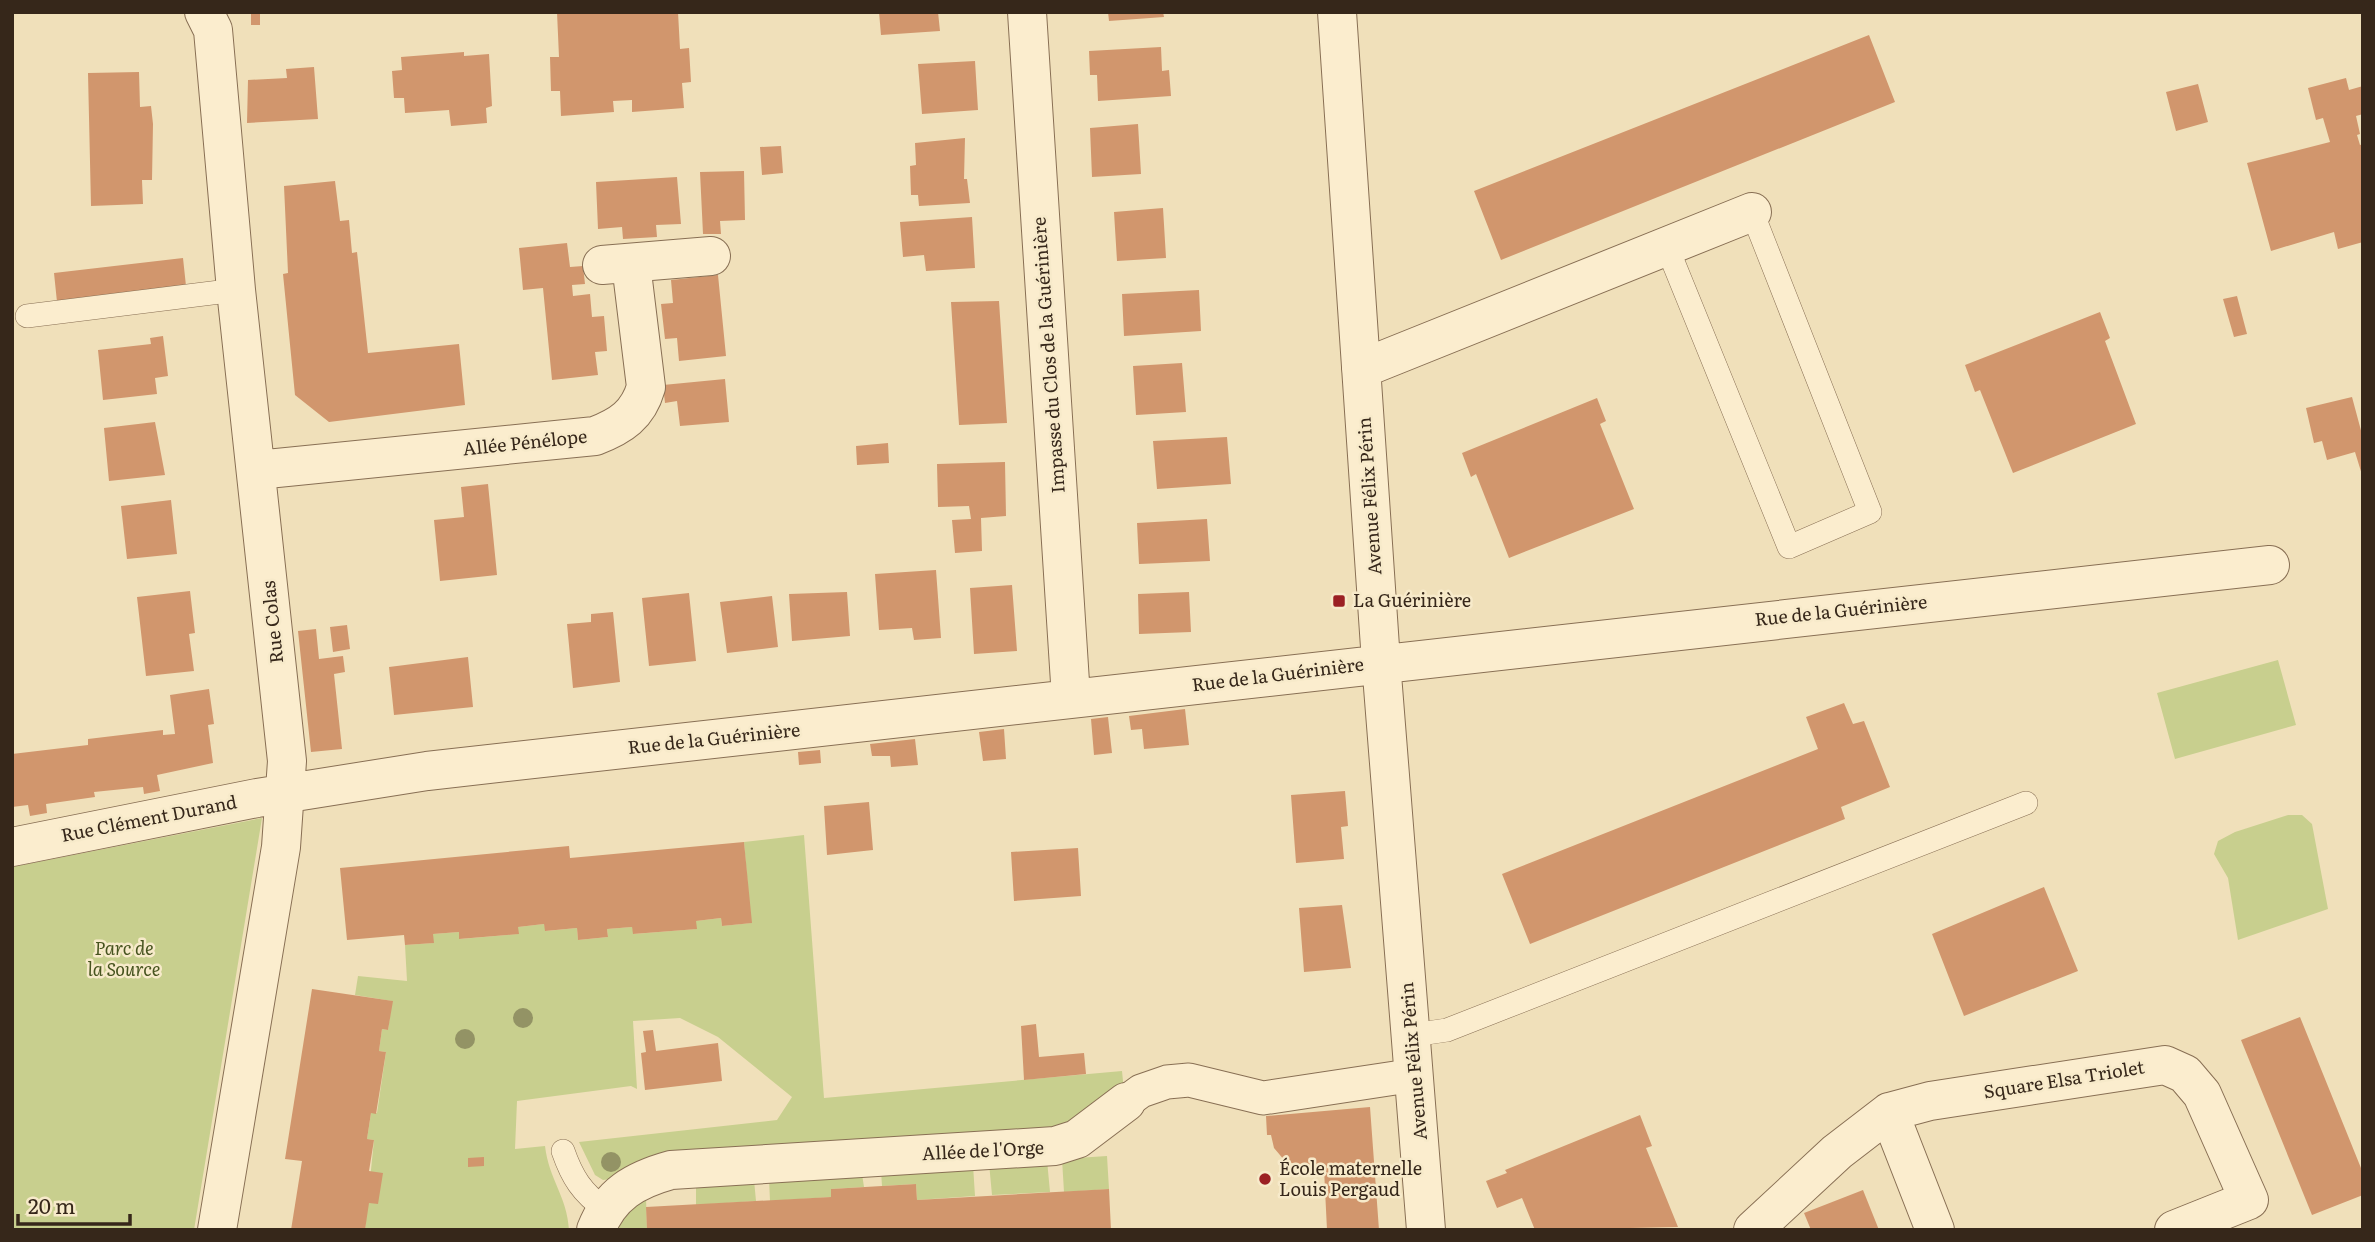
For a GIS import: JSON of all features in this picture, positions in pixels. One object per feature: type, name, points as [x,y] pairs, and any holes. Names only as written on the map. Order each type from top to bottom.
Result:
[{"type":"street","name":"Rue Colas","points":[[204,12],[213,30],[236,290],[287,761],[281,847],[217,1230]]},
{"type":"street","name":"Impasse du Clos de la Guérinière","points":[[1027,12],[1071,698]]},
{"type":"street","name":"Avenue Félix Périn","points":[[1337,12],[1381,662],[1413,1035],[1426,1230]]},
{"type":"street","points":[[1361,369],[1752,212]]},
{"type":"street","name":"Allée Pénélope","points":[[257,470],[595,436],[621,426],[641,405],[646,387],[617,265],[711,256]]},
{"type":"street","name":"Rue de la Guérinière","points":[[286,793],[427,771],[1311,673],[1381,662],[2270,565]]},
{"type":"street","name":"Rue Clément Durand","points":[[12,847],[286,793]]},
{"type":"street","name":"Square Elsa Triolet","points":[[1756,1229],[1837,1152],[1889,1112],[1930,1101],[2165,1065],[2185,1074],[2202,1094],[2249,1200],[2174,1230]]},
{"type":"street","name":"Allée de l'Orge","points":[[600,1219],[639,1182],[686,1168],[1055,1146],[1077,1139],[1141,1091],[1167,1082],[1189,1080],[1264,1098],[1415,1075]]},
{"type":"street","points":[[1889,1112],[1935,1230]]},
{"type":"lane","points":[[1667,247],[1789,547],[1870,512],[1752,212]]},
{"type":"lane","points":[[27,316],[236,290]]},
{"type":"lane","points":[[1413,1035],[1447,1030],[2026,803]]},
{"type":"lane","points":[[563,1152],[572,1177],[600,1219]]},
{"type":"green space","points":[[2278,660],[2296,725],[2175,759],[2157,693]]},
{"type":"green space","points":[[2288,815],[2302,815],[2312,824],[2328,909],[2238,940],[2228,878],[2214,854],[2218,841],[2235,832]]},
{"type":"green space","name":"Parc de la Source","points":[[262,818],[194,1230],[12,1230],[12,867]]},
{"type":"green space","points":[[804,835],[824,1098],[1122,1071],[1124,1091],[1076,1127],[603,1180],[595,1175],[579,1142],[777,1120],[792,1097],[718,1037],[680,1018],[633,1021],[637,1089],[631,1086],[517,1101],[515,1149],[545,1146],[550,1169],[565,1207],[569,1230],[365,1229],[374,1140],[367,1139],[371,1113],[377,1113],[386,1052],[379,1051],[382,1029],[388,1030],[392,1001],[355,995],[358,976],[407,981],[405,945],[433,943],[433,934],[459,932],[460,939],[518,934],[518,927],[544,924],[546,931],[577,928],[578,940],[608,937],[607,929],[632,927],[634,934],[696,929],[696,921],[721,918],[722,926],[751,923],[744,842]]},
{"type":"green space","points":[[1107,1156],[1109,1189],[1064,1192],[1062,1159]]},
{"type":"green space","points":[[1047,1160],[1050,1192],[992,1195],[989,1163]]},
{"type":"green space","points":[[973,1165],[975,1196],[917,1200],[916,1184],[882,1186],[881,1171]]},
{"type":"green space","points":[[862,1174],[864,1187],[831,1189],[831,1197],[770,1201],[769,1179]]},
{"type":"green space","points":[[754,1180],[756,1201],[696,1205],[696,1185]]},
{"type":"green space","points":[[646,1198],[647,1230],[613,1230],[619,1219]]},
{"type":"building","points":[[251,12],[260,12],[260,25],[251,25]]},
{"type":"building","points":[[557,12],[678,12],[680,49],[689,48],[691,82],[682,83],[684,108],[632,112],[632,100],[613,101],[614,112],[561,116],[560,91],[551,91],[550,57],[559,57]]},
{"type":"building","points":[[879,12],[938,12],[940,31],[881,35]]},
{"type":"building","points":[[1108,12],[1163,12],[1164,17],[1109,21]]},
{"type":"building","points":[[1869,35],[1895,102],[1501,260],[1474,191]]},
{"type":"building","points":[[1161,47],[1162,71],[1169,70],[1171,96],[1098,101],[1097,75],[1090,75],[1089,51]]},
{"type":"building","points":[[464,52],[464,56],[489,54],[492,106],[486,108],[487,123],[451,126],[449,110],[405,113],[404,98],[394,98],[392,71],[402,70],[401,57]]},
{"type":"building","points":[[975,61],[978,110],[922,114],[918,64]]},
{"type":"building","points":[[314,67],[318,119],[247,123],[248,80],[287,78],[286,69]]},
{"type":"building","points":[[139,72],[140,107],[151,106],[152,180],[142,180],[143,204],[91,206],[88,73]]},
{"type":"building","points":[[2346,78],[2349,90],[2363,86],[2363,114],[2356,116],[2360,134],[2357,135],[2360,145],[2363,144],[2363,242],[2338,249],[2334,232],[2271,251],[2247,163],[2330,142],[2323,118],[2316,120],[2308,88]]},
{"type":"building","points":[[2198,84],[2208,122],[2176,131],[2166,92]]},
{"type":"building","points":[[1138,124],[1141,174],[1092,177],[1090,128]]},
{"type":"building","points":[[965,138],[964,179],[967,179],[970,203],[919,206],[918,195],[911,195],[910,166],[916,165],[915,143]]},
{"type":"building","points":[[781,146],[783,173],[762,175],[760,147]]},
{"type":"building","points":[[744,171],[745,220],[720,221],[721,234],[703,234],[700,172]]},
{"type":"building","points":[[677,177],[681,224],[656,225],[657,237],[623,239],[622,227],[598,229],[596,182]]},
{"type":"building","points":[[335,181],[340,221],[349,220],[352,253],[357,252],[368,353],[459,344],[465,405],[329,422],[295,395],[283,274],[288,273],[284,186]]},
{"type":"building","points":[[1163,208],[1166,258],[1117,261],[1114,212]]},
{"type":"building","points":[[972,217],[975,268],[926,271],[924,255],[903,257],[900,222]]},
{"type":"building","points":[[567,243],[570,267],[583,266],[585,284],[572,285],[573,296],[590,294],[592,317],[604,316],[607,351],[595,352],[598,375],[552,380],[543,288],[523,290],[519,248]]},
{"type":"building","points":[[183,258],[186,286],[57,302],[54,273]]},
{"type":"building","points":[[718,275],[726,356],[679,361],[677,338],[665,339],[661,304],[673,303],[671,280]]},
{"type":"building","points":[[1199,290],[1201,331],[1124,336],[1122,294]]},
{"type":"building","points":[[2237,296],[2247,334],[2234,337],[2223,299]]},
{"type":"building","points":[[999,301],[1007,423],[959,425],[951,302]]},
{"type":"building","points":[[2100,312],[2110,338],[2105,341],[2136,424],[2013,473],[1980,390],[1975,392],[1965,365]]},
{"type":"building","points":[[163,336],[168,376],[155,378],[157,394],[103,400],[98,350],[151,344],[150,338]]},
{"type":"building","points":[[1182,363],[1186,412],[1136,415],[1133,366]]},
{"type":"building","points":[[725,379],[729,422],[680,426],[677,401],[665,403],[663,385]]},
{"type":"building","points":[[2352,397],[2363,438],[2363,478],[2355,452],[2327,460],[2322,441],[2314,443],[2306,408]]},
{"type":"building","points":[[1597,398],[1606,421],[1600,424],[1634,509],[1509,558],[1476,474],[1471,477],[1462,453]]},
{"type":"building","points":[[155,422],[165,475],[109,481],[104,428]]},
{"type":"building","points":[[1227,437],[1231,484],[1157,489],[1153,441]]},
{"type":"building","points":[[888,443],[889,463],[857,465],[856,446]]},
{"type":"building","points":[[1005,462],[1006,516],[981,518],[982,551],[955,553],[952,520],[971,519],[969,506],[938,507],[937,464]]},
{"type":"building","points":[[488,484],[497,575],[440,581],[434,520],[464,517],[461,487]]},
{"type":"building","points":[[171,500],[177,554],[127,559],[121,506]]},
{"type":"building","points":[[1207,519],[1210,561],[1139,564],[1137,523]]},
{"type":"building","points":[[936,570],[941,638],[914,640],[912,628],[879,630],[875,574]]},
{"type":"building","points":[[1012,585],[1017,651],[974,654],[970,588]]},
{"type":"building","points":[[190,591],[195,633],[189,634],[194,671],[146,676],[137,597]]},
{"type":"building","points":[[847,592],[850,636],[792,641],[789,594]]},
{"type":"building","points":[[1189,592],[1191,632],[1139,634],[1138,594]]},
{"type":"building","points":[[689,593],[696,661],[649,666],[642,598]]},
{"type":"building","points":[[772,596],[778,647],[727,653],[720,602]]},
{"type":"building","points":[[613,612],[620,682],[573,688],[567,624],[591,622],[591,614]]},
{"type":"building","points":[[347,625],[350,649],[333,652],[330,627]]},
{"type":"building","points":[[316,629],[319,659],[343,656],[345,672],[334,674],[342,749],[311,752],[298,631]]},
{"type":"building","points":[[468,657],[473,707],[394,715],[389,667]]},
{"type":"building","points":[[209,689],[214,724],[208,725],[213,763],[157,775],[160,791],[144,794],[143,787],[94,792],[95,797],[46,804],[47,813],[30,816],[28,805],[12,807],[12,754],[88,745],[88,739],[163,730],[163,735],[175,734],[170,695]]},
{"type":"building","points":[[1844,703],[1853,724],[1864,721],[1890,787],[1841,807],[1845,819],[1530,944],[1502,874],[1818,749],[1806,717]]},
{"type":"building","points":[[1185,709],[1189,745],[1144,749],[1142,729],[1131,730],[1129,716]]},
{"type":"building","points":[[1108,717],[1112,753],[1094,755],[1091,719]]},
{"type":"building","points":[[1004,729],[1006,759],[983,761],[979,732]]},
{"type":"building","points":[[915,739],[918,765],[891,767],[890,756],[872,756],[870,744]]},
{"type":"building","points":[[820,750],[821,763],[799,765],[798,752]]},
{"type":"building","points":[[1345,791],[1348,826],[1341,827],[1344,859],[1296,863],[1291,795]]},
{"type":"building","points":[[869,802],[873,850],[827,855],[824,806]]},
{"type":"building","points":[[744,842],[752,923],[722,926],[721,918],[696,921],[697,929],[633,934],[632,927],[607,929],[608,937],[578,940],[577,928],[545,931],[544,924],[518,927],[519,934],[459,939],[459,932],[433,934],[434,943],[405,945],[404,935],[347,940],[340,868],[569,846],[570,858]]},
{"type":"building","points":[[1078,848],[1081,896],[1014,901],[1011,852]]},
{"type":"building","points":[[2044,887],[2078,971],[1964,1016],[1932,934]]},
{"type":"building","points":[[1342,905],[1351,968],[1304,972],[1299,908]]},
{"type":"building","points":[[312,989],[393,1001],[388,1030],[382,1029],[379,1051],[386,1052],[376,1114],[371,1113],[367,1139],[374,1140],[369,1171],[383,1173],[378,1204],[369,1203],[365,1230],[291,1230],[302,1161],[285,1159]]},
{"type":"building","points":[[2300,1017],[2363,1173],[2363,1195],[2312,1215],[2241,1040]]},
{"type":"building","points":[[1036,1024],[1039,1057],[1084,1053],[1086,1074],[1024,1080],[1021,1026]]},
{"type":"building","points":[[653,1030],[656,1051],[718,1043],[722,1081],[645,1090],[641,1053],[646,1052],[643,1031]]},
{"type":"building","points":[[1370,1107],[1379,1230],[1327,1230],[1324,1169],[1302,1170],[1302,1166],[1285,1161],[1274,1148],[1271,1135],[1267,1135],[1266,1116]]},
{"type":"building","points":[[1640,1115],[1652,1146],[1646,1148],[1678,1227],[1535,1230],[1522,1198],[1497,1208],[1486,1181],[1507,1173],[1505,1170]]},
{"type":"building","points":[[484,1157],[484,1166],[468,1167],[468,1158]]},
{"type":"building","points":[[916,1184],[917,1200],[1109,1189],[1111,1230],[647,1230],[646,1207],[831,1197],[831,1189]]},
{"type":"building","points":[[1863,1190],[1879,1230],[1811,1230],[1804,1213]]},
{"type":"place","name":"La Guérinière","points":[[1339,601]]},
{"type":"place","name":"École maternelle Louis Pergaud","points":[[1265,1179]]}]
